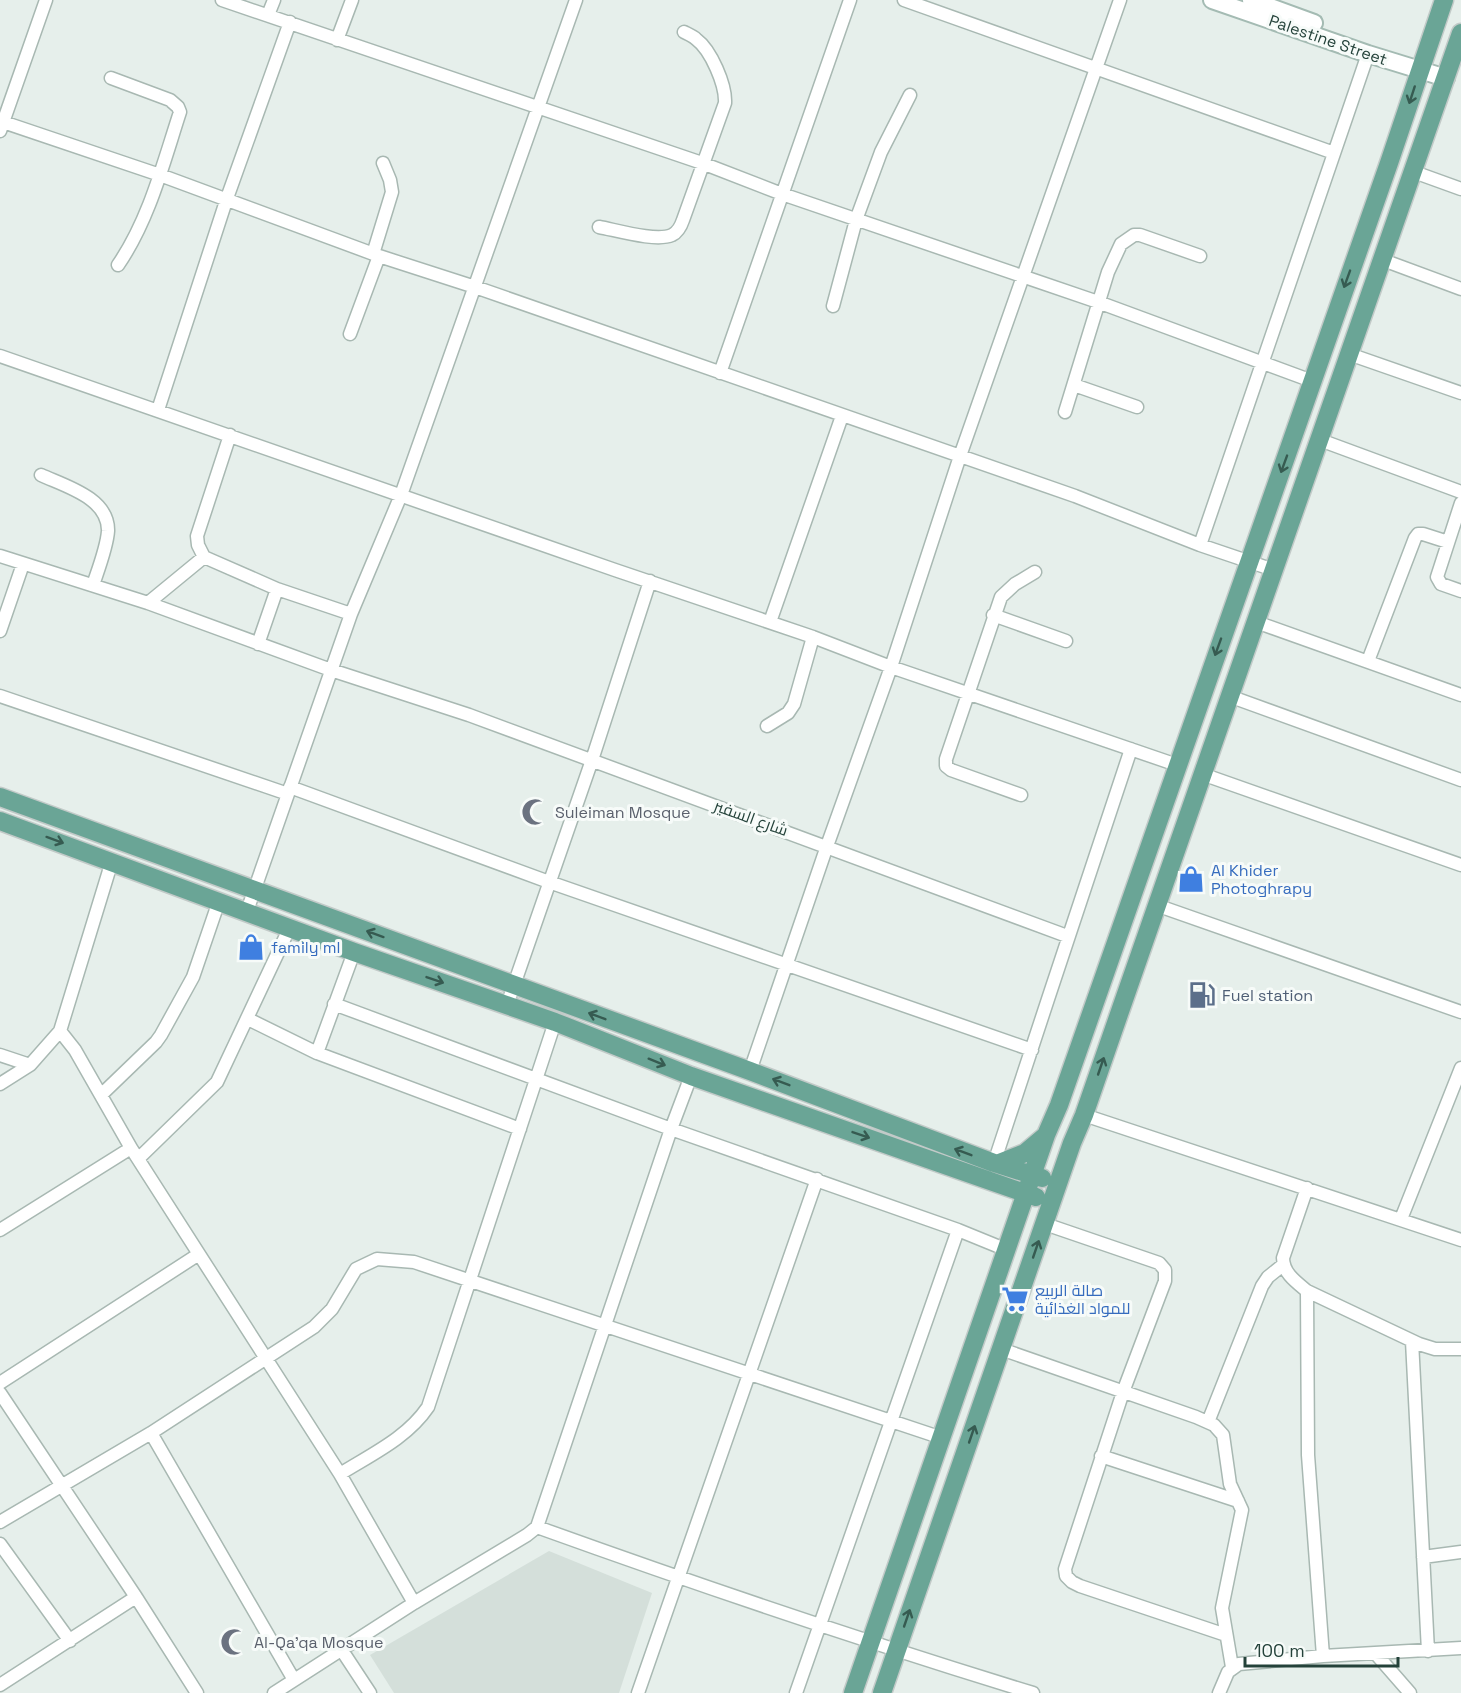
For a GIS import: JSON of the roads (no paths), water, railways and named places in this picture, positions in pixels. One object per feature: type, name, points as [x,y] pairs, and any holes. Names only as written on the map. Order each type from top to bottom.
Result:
[{"type":"main road","points":[[854,1693],[1032,1175],[1059,1105],[1444,0]]},
{"type":"main road","points":[[882,1693],[1349,354],[1414,172],[1453,75],[1461,33]]},
{"type":"main road","points":[[0,797],[842,1106],[996,1170],[1026,1194],[1052,1203]]},
{"type":"main road","points":[[0,821],[247,910],[354,952],[555,1022],[691,1076],[834,1126],[996,1170],[1032,1175],[1058,1183]]},
{"type":"main road","points":[[403,969],[410,947]]},
{"type":"main road","points":[[834,1126],[842,1106]]},
{"type":"main road","points":[[996,1170],[1025,1153],[1046,1135]]},
{"type":"main road","points":[[996,1170],[1018,1219]]},
{"type":"street","points":[[46,0],[1,125],[160,175],[376,255],[475,287],[1075,496],[1200,545],[1274,570]]},
{"type":"street","points":[[222,0],[702,163],[856,220],[1098,302],[1312,381]]},
{"type":"street","points":[[268,15],[274,0]]},
{"type":"street","points":[[337,40],[352,0]]},
{"type":"street","points":[[247,910],[351,614],[400,495],[576,0]]},
{"type":"street","points":[[720,373],[850,0]]},
{"type":"street","points":[[904,0],[1334,153]]},
{"type":"street","points":[[750,1071],[826,846],[891,667],[960,456],[1120,0]]},
{"type":"street","name":"Palestine Street","points":[[1212,0],[1368,54],[1421,65]]},
{"type":"street","name":"Palestine Street","points":[[1251,0],[1453,75]]},
{"type":"street","points":[[158,410],[226,201],[290,22]]},
{"type":"street","points":[[599,227],[657,237],[671,235],[679,229],[683,220],[725,103],[725,93],[718,73],[703,45],[696,38],[684,32]]},
{"type":"street","points":[[1200,545],[1368,54]]},
{"type":"street","points":[[111,78],[170,100],[180,112],[139,230],[118,265]]},
{"type":"street","points":[[833,306],[856,220],[884,145],[910,95]]},
{"type":"street","points":[[350,334],[376,255],[392,192],[383,163]]},
{"type":"street","points":[[1414,172],[1461,189]]},
{"type":"street","points":[[1065,412],[1108,272],[1121,244],[1134,235],[1140,235],[1200,256]]},
{"type":"street","points":[[1383,260],[1461,289]]},
{"type":"street","points":[[1349,354],[1461,393]]},
{"type":"street","points":[[0,356],[1177,765]]},
{"type":"street","points":[[1074,385],[1137,407]]},
{"type":"street","points":[[770,622],[842,416]]},
{"type":"street","points":[[230,435],[197,537],[204,557],[277,589],[351,614]]},
{"type":"street","points":[[1320,440],[1461,492]]},
{"type":"street","points":[[41,475],[93,500],[104,515],[108,532],[93,585]]},
{"type":"street","points":[[1461,502],[1437,577],[1441,584],[1461,591]]},
{"type":"street","points":[[1368,661],[1415,538],[1418,534],[1423,534],[1448,542]]},
{"type":"street","name":"شارع السفير","points":[[0,556],[148,603],[331,670],[469,715],[1068,936]]},
{"type":"street","points":[[148,603],[204,557]]},
{"type":"street","points":[[0,631],[23,564]]},
{"type":"street","points":[[1021,795],[959,774],[946,766],[946,759],[1001,597],[1015,584],[1035,572]]},
{"type":"street","points":[[507,1005],[592,760],[650,582]]},
{"type":"street","points":[[258,644],[277,589]]},
{"type":"street","points":[[993,615],[1066,641]]},
{"type":"street","points":[[1256,622],[1461,695]]},
{"type":"street","points":[[767,726],[788,712],[794,704],[813,637]]},
{"type":"street","points":[[0,696],[289,790],[1032,1050]]},
{"type":"street","points":[[1229,696],[1461,780]]},
{"type":"street","points":[[996,1170],[1068,936],[1131,749]]},
{"type":"street","points":[[1202,774],[1461,865]]},
{"type":"street","points":[[0,1084],[30,1065],[60,1031],[112,861]]},
{"type":"street","points":[[101,1095],[161,1035],[193,977],[219,901]]},
{"type":"street","points":[[1156,905],[1461,1012]]},
{"type":"street","points":[[138,1159],[217,1082],[290,927]]},
{"type":"street","points":[[317,1053],[354,952]]},
{"type":"street","points":[[334,1004],[671,1129],[958,1230],[1007,1250]]},
{"type":"street","points":[[248,1019],[317,1053],[520,1129]]},
{"type":"street","points":[[340,1474],[407,1432],[428,1407],[555,1022]]},
{"type":"street","points":[[60,1031],[75,1050],[131,1148],[340,1474],[414,1603]]},
{"type":"street","points":[[0,1055],[30,1065]]},
{"type":"street","points":[[1401,1219],[1461,1068]]},
{"type":"street","points":[[274,1693],[537,1527],[604,1325],[691,1076]]},
{"type":"street","points":[[1084,1115],[1461,1240]]},
{"type":"street","points":[[0,1230],[131,1148]]},
{"type":"street","points":[[638,1693],[817,1179]]},
{"type":"street","points":[[1307,1188],[1283,1258],[1283,1265],[1293,1280],[1307,1291],[1412,1341],[1435,1349],[1461,1349]]},
{"type":"street","points":[[1045,1224],[1159,1263],[1165,1270],[1164,1281],[1122,1392],[1101,1456],[1065,1569],[1066,1576],[1080,1586],[1226,1635]]},
{"type":"street","points":[[796,1693],[958,1230]]},
{"type":"street","points":[[0,1383],[199,1254]]},
{"type":"street","points":[[0,1522],[151,1433],[324,1318],[356,1269],[377,1259],[414,1262],[471,1280],[942,1438]]},
{"type":"street","points":[[1208,1422],[1262,1286],[1268,1277],[1283,1265]]},
{"type":"street","points":[[1307,1291],[1308,1455],[1323,1656]]},
{"type":"street","points":[[1412,1341],[1428,1651]]},
{"type":"street","points":[[1001,1349],[1208,1422],[1219,1429],[1223,1435],[1230,1484],[1242,1508],[1242,1516],[1221,1608],[1232,1667],[1220,1693]]},
{"type":"street","points":[[0,1393],[197,1693]]},
{"type":"street","points":[[151,1433],[294,1680]]},
{"type":"street","points":[[1101,1456],[1238,1501]]},
{"type":"street","points":[[537,1527],[896,1651],[1033,1693]]},
{"type":"street","points":[[0,1544],[70,1641]]},
{"type":"street","points":[[1423,1557],[1461,1552]]},
{"type":"street","points":[[0,1685],[136,1597]]},
{"type":"street","points":[[1232,1667],[1239,1664],[1323,1656],[1461,1648]]},
{"type":"street","points":[[341,1649],[370,1693]]},
{"type":"street","points":[[1376,1654],[1410,1693]]},
{"type":"place","name":"Suleiman Mosque","points":[[535,812]]},
{"type":"place","name":"Al Khider Photoghrapy","points":[[1191,879]]},
{"type":"place","name":"family ml","points":[[251,947]]},
{"type":"place","name":"Fuel station","points":[[1202,995]]},
{"type":"place","name":"صالة الربيع للمواد الغذائية","points":[[1015,1299]]},
{"type":"place","name":"Al-Qa’qa Mosque","points":[[234,1642]]}]
